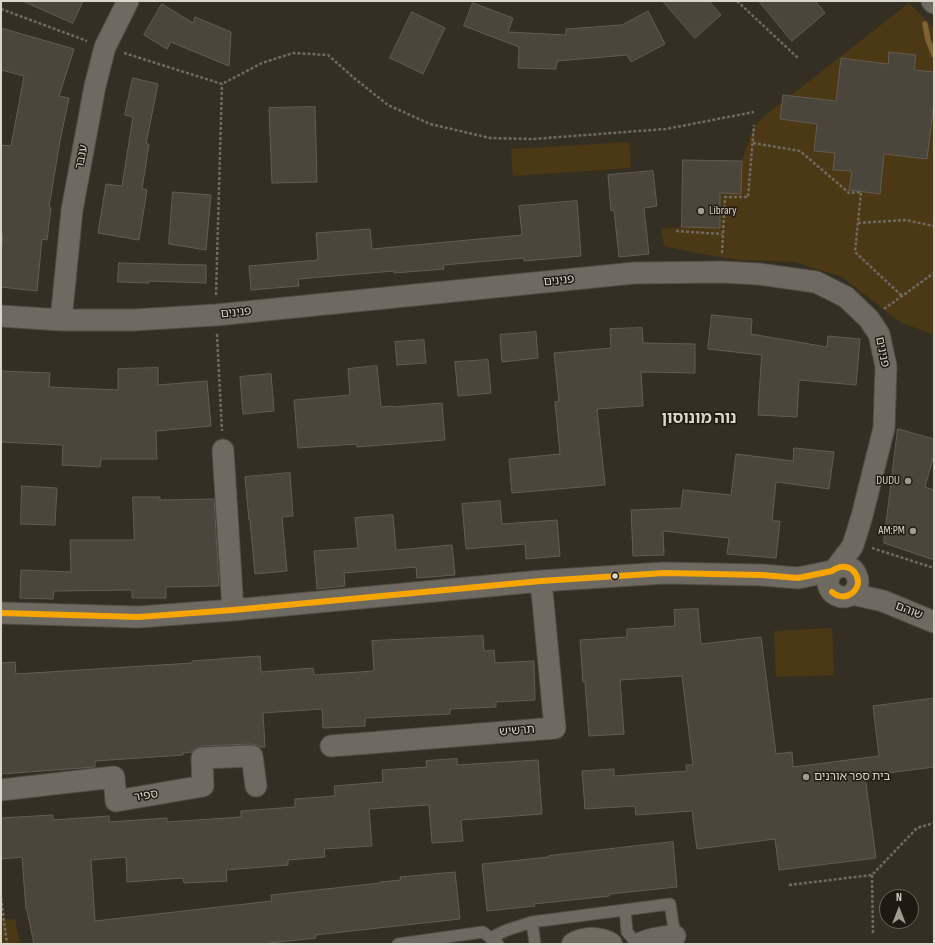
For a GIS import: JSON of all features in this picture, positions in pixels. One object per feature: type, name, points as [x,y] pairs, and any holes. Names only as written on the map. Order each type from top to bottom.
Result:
[{"type":"street","name":"ענבר","points":[[61,320],[72,210],[95,86],[105,48],[128,1]]},
{"type":"street","name":"פנינים","points":[[1,316],[61,320],[134,320],[216,315],[634,273],[722,272],[759,274],[816,282],[846,297],[869,319],[879,334],[886,366],[884,428],[862,516],[843,578]]},
{"type":"street","points":[[223,450],[233,610]]},
{"type":"street","name":"שוהם","points":[[1,613],[139,617],[233,610],[542,581],[664,573],[762,575],[798,578],[843,578],[883,601],[934,622]]},
{"type":"street","name":"תרשיש","points":[[330,746],[555,728],[542,581]]},
{"type":"street","name":"ספיר","points":[[1,790],[114,777],[116,801],[203,786],[202,758],[252,756],[256,786]]},
{"type":"street","points":[[638,944],[655,938],[675,936]]},
{"type":"street","points":[[571,943],[587,939],[597,939],[612,944]]},
{"type":"lane","points":[[398,944],[483,932],[494,941],[507,930],[532,922],[670,904],[675,936]]},
{"type":"lane","points":[[625,910],[627,932],[638,944]]},
{"type":"lane","points":[[532,922],[535,944]]},
{"type":"path","points":[[737,1],[799,59]]},
{"type":"path","points":[[1,9],[105,48],[222,84],[262,63],[294,53],[328,55],[388,105],[430,124],[490,138],[532,139],[666,129],[754,112]]},
{"type":"path","points":[[222,84],[216,315],[223,450]]},
{"type":"path","points":[[722,272],[722,234],[725,197],[748,197],[754,125]]},
{"type":"path","points":[[753,143],[800,151],[849,193],[861,192],[855,252],[902,296]]},
{"type":"path","points":[[858,223],[905,220],[934,226]]},
{"type":"path","points":[[676,231],[722,234]]},
{"type":"path","points":[[869,319],[934,273]]},
{"type":"path","points":[[853,544],[934,568]]},
{"type":"path","points":[[790,885],[872,875],[917,828],[934,823]]},
{"type":"path","points":[[872,875],[873,934]]},
{"type":"path","points":[[1,898],[7,944]]},
{"type":"shaded area","points":[[909,3],[934,28],[934,335],[900,322],[842,277],[795,262],[739,260],[664,246],[661,229],[682,227],[719,228],[720,193],[741,194],[742,161],[753,129],[763,117]]},
{"type":"shaded area","points":[[629,142],[631,168],[513,176],[511,149]]},
{"type":"shaded area","points":[[832,628],[834,675],[776,677],[774,631]]},
{"type":"shaded area","points":[[15,919],[20,944],[1,944],[1,920]]},
{"type":"building","points":[[23,1],[83,1],[73,23]]},
{"type":"building","points":[[663,1],[709,1],[721,15],[695,38]]},
{"type":"building","points":[[759,1],[815,1],[825,13],[792,41]]},
{"type":"building","points":[[473,3],[513,18],[508,32],[566,35],[566,29],[622,25],[648,11],[665,44],[631,62],[627,55],[557,61],[556,69],[518,68],[519,47],[464,26]]},
{"type":"building","points":[[162,4],[193,23],[195,17],[231,32],[229,66],[171,42],[167,49],[144,35]]},
{"type":"building","points":[[412,12],[445,28],[423,74],[390,58]]},
{"type":"building","points":[[1,28],[74,49],[59,96],[69,98],[49,207],[51,208],[47,240],[42,239],[37,291],[1,287],[1,255],[3,234],[1,233],[1,145],[11,146],[24,76],[1,70]]},
{"type":"building","points":[[889,52],[916,55],[914,70],[934,72],[934,101],[927,159],[884,154],[880,194],[849,190],[852,171],[833,170],[835,153],[814,151],[817,124],[780,119],[783,95],[836,101],[841,58],[888,64]]},
{"type":"building","points":[[133,78],[158,84],[146,144],[149,144],[142,189],[147,190],[139,240],[98,233],[106,184],[122,186],[133,117],[125,115]]},
{"type":"building","points":[[315,107],[317,182],[272,183],[269,108]]},
{"type":"building","name":"Library","points":[[683,160],[742,161],[741,194],[720,193],[720,228],[682,227]]},
{"type":"building","points":[[653,171],[657,206],[644,208],[649,254],[619,257],[614,210],[611,211],[608,175]]},
{"type":"building","points":[[173,192],[211,195],[206,250],[169,244]]},
{"type":"building","points":[[577,201],[581,256],[524,261],[524,258],[443,265],[444,269],[394,273],[394,271],[298,279],[299,286],[251,290],[249,266],[318,260],[316,233],[370,229],[372,249],[522,235],[519,206]]},
{"type":"building","points":[[119,263],[206,265],[206,283],[149,281],[149,283],[118,282]]},
{"type":"building","points":[[712,315],[752,319],[751,334],[827,347],[828,336],[860,339],[856,385],[799,380],[797,417],[758,415],[762,355],[708,349]]},
{"type":"building","points":[[642,328],[643,343],[695,344],[695,373],[641,372],[643,406],[597,409],[605,485],[512,493],[509,459],[560,454],[555,402],[559,401],[554,353],[611,348],[610,329]]},
{"type":"building","points":[[536,332],[538,358],[502,362],[500,335]]},
{"type":"building","points":[[424,340],[426,363],[397,365],[395,342]]},
{"type":"building","points":[[488,360],[491,393],[458,396],[455,362]]},
{"type":"building","points":[[377,366],[381,407],[442,403],[445,440],[357,447],[356,444],[298,448],[294,400],[350,395],[348,369]]},
{"type":"building","points":[[158,368],[158,385],[207,381],[211,426],[156,431],[157,459],[101,459],[100,467],[62,465],[63,445],[1,442],[1,371],[50,373],[49,387],[118,390],[118,369]]},
{"type":"building","points":[[271,374],[274,411],[243,414],[240,377]]},
{"type":"building","points":[[898,429],[934,439],[934,455],[925,487],[934,490],[934,560],[884,543]]},
{"type":"building","points":[[794,448],[834,452],[829,489],[776,482],[772,521],[780,521],[776,558],[727,554],[729,538],[663,531],[664,555],[633,556],[631,510],[681,508],[683,490],[731,495],[736,454],[793,461]]},
{"type":"building","points":[[290,473],[293,516],[282,517],[287,571],[255,574],[245,477]]},
{"type":"building","points":[[22,486],[57,488],[55,525],[21,524]]},
{"type":"building","points":[[133,497],[160,497],[160,500],[214,499],[219,586],[166,587],[166,598],[132,598],[132,590],[54,591],[53,599],[20,598],[21,570],[71,572],[70,540],[134,540]]},
{"type":"building","points":[[500,501],[502,524],[557,520],[560,556],[526,559],[525,544],[466,549],[462,504]]},
{"type":"building","points":[[393,515],[396,550],[452,545],[455,575],[417,578],[416,567],[344,573],[345,586],[317,589],[314,551],[358,548],[355,518]]},
{"type":"building","points":[[698,609],[701,644],[761,637],[776,754],[792,752],[793,767],[879,756],[873,706],[934,698],[934,767],[865,776],[876,858],[779,870],[775,839],[697,849],[692,811],[636,815],[635,806],[585,809],[582,771],[614,769],[614,776],[687,771],[686,765],[693,765],[682,676],[620,680],[624,734],[589,736],[580,640],[627,637],[627,629],[675,626],[674,610]]},
{"type":"building","points":[[483,636],[484,651],[494,650],[495,663],[534,661],[535,700],[496,702],[496,707],[450,709],[450,714],[365,718],[365,726],[323,728],[322,709],[263,713],[265,747],[252,744],[202,746],[196,748],[192,752],[183,753],[183,755],[95,761],[95,767],[1,774],[1,663],[15,662],[16,674],[192,663],[192,661],[260,656],[261,672],[313,668],[314,675],[374,671],[372,641]]},
{"type":"building","points":[[457,759],[457,765],[538,760],[542,814],[461,820],[463,841],[432,843],[429,805],[369,809],[372,846],[324,849],[325,857],[288,860],[288,865],[226,870],[227,881],[184,883],[183,878],[127,882],[126,857],[91,860],[95,921],[272,901],[271,895],[380,883],[401,880],[400,877],[455,872],[460,919],[315,935],[316,938],[260,944],[34,944],[26,910],[22,857],[1,859],[1,818],[53,815],[53,820],[109,816],[109,822],[167,818],[167,822],[241,817],[241,811],[295,807],[295,799],[335,796],[334,786],[383,782],[382,770],[427,767],[426,761]]},
{"type":"building","points":[[673,842],[677,887],[609,894],[609,896],[534,904],[535,906],[487,911],[482,864]]},
{"type":"waterway","points":[[925,24],[928,40],[934,55]]},
{"type":"transit line","points":[[1,613],[139,617],[233,610],[541,581],[664,573],[762,575],[798,578],[832,571],[839,567],[846,567],[851,569],[856,574],[858,585],[849,595],[842,596],[832,592]]},
{"type":"place","name":"Library","points":[[701,211]]},
{"type":"place","name":"DUDU","points":[[908,481]]},
{"type":"place","name":"AM:PM","points":[[913,531]]},
{"type":"place","name":"בית ספר אורנים","points":[[806,777]]},
{"type":"district","name":"נוה מונוסון","points":[[699,419]]}]
